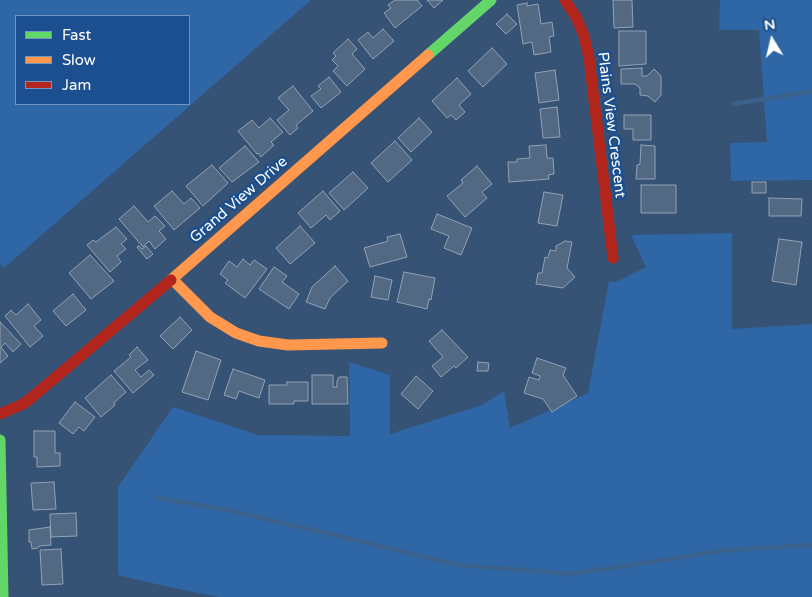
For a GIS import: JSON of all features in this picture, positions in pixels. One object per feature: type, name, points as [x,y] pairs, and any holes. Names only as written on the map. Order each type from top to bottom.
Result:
[{"type":"street","name":"Grand View Drive","points":[[0,414],[23,404],[31,398],[172,279],[491,0]]},
{"type":"street","name":"Plains View Crescent","points":[[565,0],[584,36],[589,58],[613,258]]},
{"type":"street","points":[[172,279],[210,317],[236,333],[259,341],[288,345],[382,343]]},
{"type":"street","points":[[0,440],[4,597]]},
{"type":"shaded area","points":[[0,0],[311,0],[4,268],[0,264]]},
{"type":"shaded area","points":[[720,0],[812,0],[812,180],[731,181],[730,143],[767,142],[759,30],[719,30]]},
{"type":"shaded area","points":[[732,233],[732,329],[812,324],[812,597],[219,597],[118,575],[118,487],[173,407],[258,435],[350,436],[349,362],[390,375],[390,434],[482,405],[504,391],[510,428],[588,393],[609,281],[616,282],[646,267],[631,235]]},
{"type":"building","points":[[395,0],[417,0],[422,6],[395,28],[384,13],[391,8],[388,5]]},
{"type":"building","points":[[427,0],[443,0],[434,8]]},
{"type":"building","points":[[613,0],[632,0],[633,27],[614,28]]},
{"type":"building","points":[[527,3],[527,6],[538,4],[541,24],[552,22],[554,36],[549,37],[551,52],[534,55],[532,42],[523,44],[517,5]]},
{"type":"building","points":[[507,14],[517,24],[506,34],[496,24]]},
{"type":"building","points":[[383,29],[394,41],[373,59],[358,40],[368,32],[373,38]]},
{"type":"building","points":[[619,31],[646,31],[646,64],[619,66]]},
{"type":"building","points":[[348,39],[357,49],[352,54],[365,69],[347,86],[333,71],[338,66],[332,60],[336,56],[333,53]]},
{"type":"building","points":[[492,48],[507,64],[483,87],[468,71]]},
{"type":"building","points":[[642,68],[642,76],[647,76],[654,69],[661,76],[661,95],[655,102],[648,96],[640,95],[640,88],[635,84],[621,84],[621,69]]},
{"type":"building","points":[[555,70],[559,100],[539,103],[535,73]]},
{"type":"building","points":[[329,77],[341,92],[321,108],[311,96],[321,89],[318,86]]},
{"type":"building","points":[[457,78],[471,94],[459,105],[465,112],[456,120],[451,115],[447,118],[432,101]]},
{"type":"building","points":[[293,86],[313,111],[296,125],[298,128],[290,135],[277,120],[289,110],[278,98]]},
{"type":"building","points":[[557,107],[560,137],[543,138],[540,109]]},
{"type":"building","points":[[624,115],[651,115],[651,140],[633,140],[633,129],[624,129]]},
{"type":"building","points":[[270,118],[283,132],[271,142],[274,145],[261,157],[238,131],[252,120],[259,128]]},
{"type":"building","points":[[419,118],[432,132],[411,152],[398,138]]},
{"type":"building","points":[[395,141],[412,160],[388,182],[371,163]]},
{"type":"building","points":[[546,145],[547,158],[553,158],[554,174],[548,175],[549,179],[509,182],[508,162],[517,162],[517,159],[530,158],[529,146]]},
{"type":"building","points":[[641,145],[655,146],[655,179],[636,179],[637,165],[640,164]]},
{"type":"building","points":[[245,146],[259,162],[232,182],[219,168]]},
{"type":"building","points":[[212,165],[228,183],[203,206],[186,186]]},
{"type":"building","points":[[477,166],[492,184],[482,192],[487,198],[465,217],[447,196],[463,183],[461,180]]},
{"type":"building","points":[[353,172],[368,188],[344,210],[329,193]]},
{"type":"building","points":[[752,182],[766,182],[766,193],[752,193]]},
{"type":"building","points":[[641,185],[676,185],[676,213],[641,213]]},
{"type":"building","points":[[172,191],[184,204],[191,198],[200,208],[174,230],[154,206]]},
{"type":"building","points":[[323,191],[340,211],[330,220],[326,215],[311,228],[298,213]]},
{"type":"building","points":[[544,192],[563,195],[557,226],[538,223]]},
{"type":"building","points":[[769,198],[802,199],[801,216],[769,216]]},
{"type":"building","points":[[134,206],[148,222],[155,216],[165,226],[159,231],[166,239],[155,249],[149,241],[143,247],[119,219]]},
{"type":"building","points":[[437,214],[472,228],[461,255],[444,248],[449,236],[431,229]]},
{"type":"building","points":[[300,226],[315,243],[290,264],[276,248]]},
{"type":"building","points":[[116,227],[127,239],[121,244],[126,249],[117,256],[121,262],[110,272],[87,245],[93,240],[96,242]]},
{"type":"building","points":[[400,234],[407,257],[370,267],[364,248],[388,241],[387,237]]},
{"type":"building","points":[[779,239],[802,242],[796,285],[772,281]]},
{"type":"building","points":[[565,241],[572,242],[567,268],[575,277],[563,288],[536,284],[538,273],[542,273],[545,257],[548,258],[550,250],[556,251],[556,246]]},
{"type":"building","points":[[139,246],[142,249],[146,246],[153,254],[147,259],[137,247]]},
{"type":"building","points":[[90,255],[114,281],[91,299],[69,273]]},
{"type":"building","points":[[243,259],[250,265],[254,260],[267,269],[245,298],[225,283],[228,280],[220,274],[229,261],[237,267]]},
{"type":"building","points":[[335,266],[348,281],[330,298],[325,309],[306,302],[312,287]]},
{"type":"building","points":[[274,267],[287,276],[282,282],[299,294],[289,309],[259,289]]},
{"type":"building","points":[[404,272],[435,278],[431,300],[429,299],[427,309],[397,302]]},
{"type":"building","points":[[375,276],[392,280],[388,300],[371,297]]},
{"type":"building","points":[[73,294],[86,310],[66,326],[53,311]]},
{"type":"building","points":[[28,304],[41,320],[34,326],[43,336],[30,347],[5,316],[11,310],[16,315]]},
{"type":"building","points":[[180,317],[192,330],[173,349],[160,336]]},
{"type":"building","points":[[0,322],[21,344],[13,352],[5,343],[1,347],[8,356],[0,363]]},
{"type":"building","points":[[442,330],[468,357],[456,368],[454,366],[441,377],[432,366],[443,357],[429,341]]},
{"type":"building","points":[[137,347],[148,360],[135,370],[141,377],[149,370],[154,375],[133,393],[114,371],[131,357],[129,355]]},
{"type":"building","points":[[196,351],[221,360],[208,400],[182,392]]},
{"type":"building","points":[[537,358],[566,368],[563,375],[577,396],[552,412],[543,399],[524,393],[529,377],[539,380],[540,376],[532,373]]},
{"type":"building","points":[[478,362],[489,363],[488,371],[477,371]]},
{"type":"building","points":[[233,369],[265,380],[259,398],[239,391],[236,399],[224,395]]},
{"type":"building","points":[[111,375],[126,392],[101,417],[85,398]]},
{"type":"building","points":[[312,375],[333,375],[333,387],[337,387],[339,377],[347,377],[348,404],[312,404]]},
{"type":"building","points":[[416,376],[433,391],[418,409],[401,394]]},
{"type":"building","points":[[287,382],[308,382],[308,401],[294,401],[294,404],[269,404],[269,385],[287,385]]},
{"type":"building","points":[[75,402],[95,417],[84,431],[79,427],[73,434],[59,423]]},
{"type":"building","points":[[34,431],[55,431],[55,453],[60,453],[60,466],[37,467],[37,457],[34,457]]},
{"type":"building","points":[[54,482],[56,509],[33,510],[31,483]]},
{"type":"building","points":[[76,513],[77,536],[51,537],[50,514]]},
{"type":"building","points":[[50,527],[51,545],[32,549],[31,542],[29,542],[29,530]]},
{"type":"building","points":[[61,549],[63,584],[42,585],[40,550]]},
{"type":"waterway","points":[[734,104],[812,91]]},
{"type":"waterway","points":[[158,498],[228,510],[459,565],[572,574],[728,550],[812,545]]},
{"type":"traffic: fast","points":[[428,55],[491,0]]},
{"type":"traffic: fast","points":[[0,440],[3,597]]},
{"type":"traffic: slow","points":[[171,280],[428,55]]},
{"type":"traffic: slow","points":[[172,279],[210,317],[236,333],[259,341],[288,345],[382,343]]},
{"type":"traffic: jam","points":[[565,0],[576,17],[584,36],[589,58],[613,258]]},
{"type":"traffic: jam","points":[[0,414],[23,404],[31,398],[171,280]]}]
